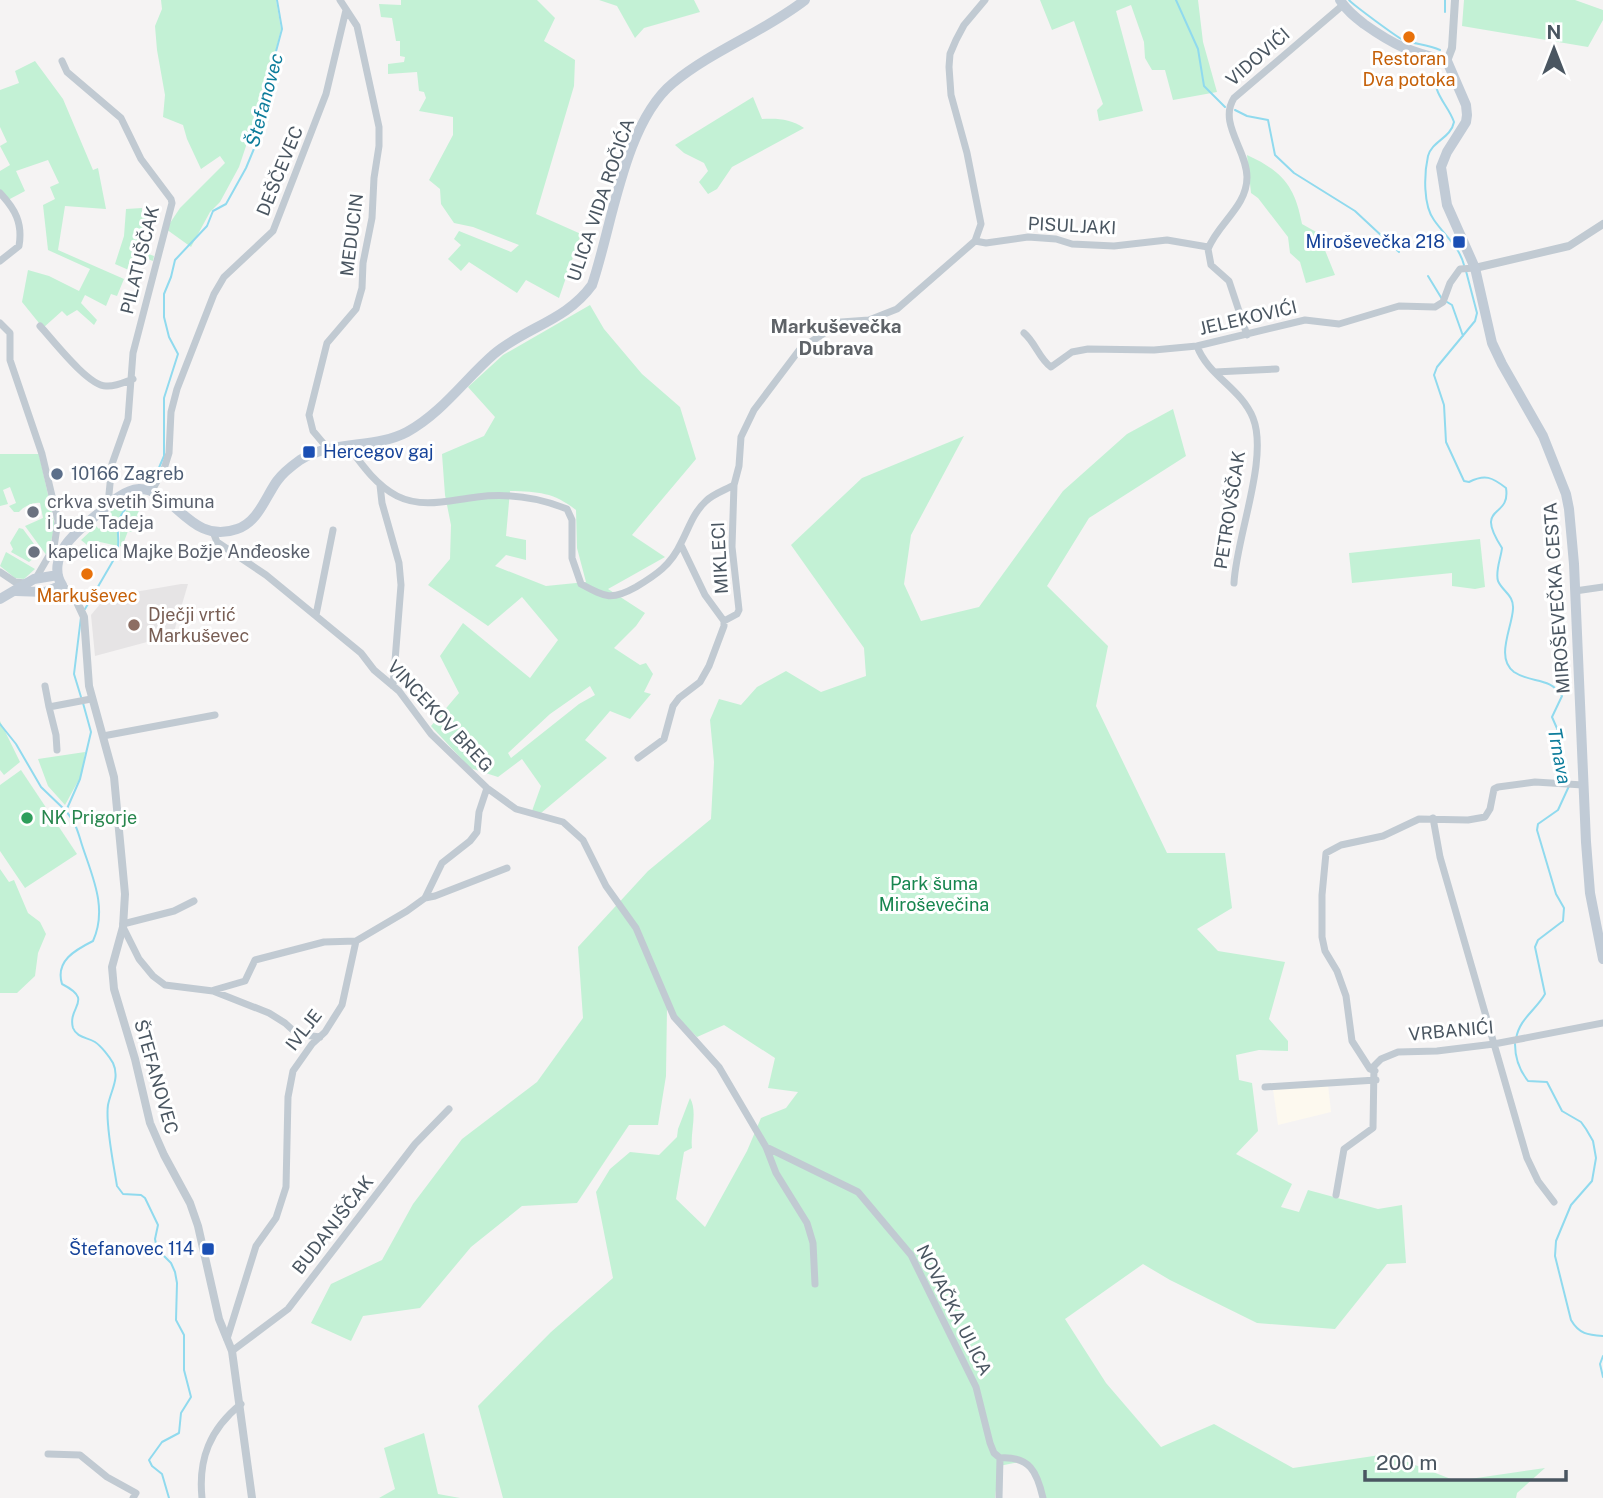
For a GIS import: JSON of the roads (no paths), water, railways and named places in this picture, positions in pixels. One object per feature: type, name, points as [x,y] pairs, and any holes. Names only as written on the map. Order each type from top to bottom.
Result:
[{"type":"main road","name":"ULICA VIDA ROČIĆA","points":[[213,532],[237,529],[249,523],[278,479],[300,460],[329,450],[393,438],[407,432],[430,416],[495,354],[567,312],[583,299],[592,285],[599,265],[628,158],[643,121],[656,100],[671,83],[759,31],[805,0]]},
{"type":"main road","points":[[1342,3],[1358,19],[1394,44],[1415,53],[1447,61]]},
{"type":"main road","name":"MIROŠEVEČKA CESTA","points":[[1447,61],[1466,105],[1461,133],[1443,160],[1441,174],[1447,205],[1492,343],[1543,436],[1566,494],[1571,524],[1590,893],[1603,959]]},
{"type":"main road","points":[[16,591],[50,591],[60,580],[58,561],[65,544],[110,503],[127,492],[146,490],[193,523],[213,532]]},
{"type":"main road","points":[[0,599],[32,580],[60,580]]},
{"type":"main road","points":[[32,580],[31,586],[35,593]]},
{"type":"street","points":[[340,0],[346,10]]},
{"type":"street","points":[[348,446],[380,485],[395,495],[412,501],[447,503],[476,497],[510,495],[541,499],[567,509],[572,520],[572,558],[581,584],[609,597],[621,595],[659,573],[681,545],[691,520],[707,500],[734,485],[739,466],[741,437],[754,410],[800,349],[841,322],[869,320],[897,309],[975,241],[981,224],[967,153],[951,95],[949,67],[950,54],[964,25],[985,0]]},
{"type":"street","points":[[1447,61],[1452,48],[1455,0]]},
{"type":"street","name":"VIDOVIĆI","points":[[1208,247],[1235,211],[1246,183],[1244,164],[1229,122],[1230,104],[1342,3]]},
{"type":"street","name":"MEDUCIN","points":[[329,450],[313,431],[309,415],[327,343],[356,309],[362,288],[379,146],[376,112],[357,26],[346,10]]},
{"type":"street","name":"DEŠČEVEC","points":[[146,490],[164,469],[169,453],[171,412],[177,389],[214,294],[224,277],[273,231],[326,94],[346,10]]},
{"type":"street","name":"PILATUŠČAK","points":[[62,61],[67,72],[121,118],[141,159],[171,199],[171,208],[133,353],[128,419],[110,475],[110,503]]},
{"type":"street","points":[[0,192],[19,219],[20,242],[17,249],[0,261]]},
{"type":"street","points":[[1468,268],[1569,246],[1603,224]]},
{"type":"street","name":"PISULJAKI","points":[[975,241],[986,243],[1028,237],[1056,239],[1072,244],[1114,246],[1167,240],[1208,247]]},
{"type":"street","points":[[1208,247],[1212,265],[1229,281],[1247,335]]},
{"type":"street","name":"JELEKOVIĆI","points":[[1024,333],[1037,347],[1046,363],[1052,366],[1072,352],[1087,349],[1154,350],[1197,346],[1305,320],[1339,324],[1399,306],[1432,308],[1443,301],[1450,283],[1468,268]]},
{"type":"street","points":[[0,323],[10,333],[9,353],[42,454],[58,521],[54,547],[32,580],[15,582],[0,572]]},
{"type":"street","points":[[40,326],[98,385],[108,387],[133,379]]},
{"type":"street","points":[[0,345],[9,353]]},
{"type":"street","name":"PETROVŠČAK","points":[[1197,346],[1204,360],[1247,406],[1257,436],[1253,482],[1236,561],[1234,583]]},
{"type":"street","points":[[1215,372],[1276,369]]},
{"type":"street","points":[[380,485],[382,503],[399,563],[401,585],[393,686]]},
{"type":"street","name":"MIKLECI","points":[[638,758],[664,739],[673,706],[700,682],[709,666],[724,621],[739,610],[732,547],[734,485]]},
{"type":"street","points":[[316,615],[333,530]]},
{"type":"street","name":"VINCEKOV BREG","points":[[213,532],[217,542],[266,575],[344,637],[393,686],[431,734],[487,788],[516,809],[563,822],[583,840],[606,886],[636,928],[665,1001],[684,1031],[697,1041],[719,1067],[766,1147]]},
{"type":"street","name":"MIKLECI","points":[[681,545],[705,595],[724,621]]},
{"type":"street","name":"ŠTEFANOVEC","points":[[60,580],[82,613],[86,700],[103,736],[114,777],[125,894],[123,926],[112,967],[114,989],[150,1123],[190,1203],[198,1226],[219,1319],[232,1351],[252,1498]]},
{"type":"street","points":[[1575,591],[1603,587]]},
{"type":"street","points":[[45,686],[57,736],[57,750]]},
{"type":"street","points":[[49,707],[86,700]]},
{"type":"street","points":[[103,736],[215,715]]},
{"type":"street","points":[[1336,1195],[1344,1149],[1373,1128],[1376,1080],[1375,1071],[1370,1069],[1352,1041],[1346,996],[1338,971],[1325,951],[1321,924],[1326,853],[1341,845],[1383,836],[1419,819],[1468,820],[1485,817],[1490,809],[1494,789],[1498,786],[1535,782],[1583,785]]},
{"type":"street","points":[[425,898],[442,863],[477,832],[479,812],[487,788]]},
{"type":"street","points":[[1433,818],[1440,857],[1527,1158],[1538,1181],[1554,1202]]},
{"type":"street","points":[[213,991],[245,981],[255,960],[324,942],[356,941],[425,898],[507,868]]},
{"type":"street","points":[[194,901],[174,911],[123,926],[139,959],[153,976],[165,985],[213,991],[269,1013],[297,1034],[320,1037]]},
{"type":"street","name":"IVLJE","points":[[227,1339],[256,1246],[276,1218],[286,1187],[288,1097],[293,1071],[342,1005],[347,988],[349,963],[356,941]]},
{"type":"street","name":"VRBANIĆI","points":[[1375,1071],[1374,1066],[1381,1059],[1398,1052],[1437,1051],[1494,1044],[1603,1023]]},
{"type":"street","points":[[1265,1087],[1376,1080]]},
{"type":"street","name":"BUDANJŠČAK","points":[[232,1351],[288,1309],[415,1144],[449,1108]]},
{"type":"street","points":[[766,1147],[776,1172],[807,1223],[814,1256],[815,1284]]},
{"type":"street","name":"NOVAČKA ULICA","points":[[766,1147],[858,1192],[911,1255],[976,1387],[990,1443],[994,1453],[1000,1458]]},
{"type":"street","points":[[202,1498],[202,1460],[205,1451],[214,1431],[241,1404]]},
{"type":"street","points":[[48,1454],[80,1455],[107,1477],[136,1493],[133,1498]]},
{"type":"street","points":[[999,1498],[1000,1458],[1017,1459],[1033,1469],[1043,1498]]},
{"type":"waterway","name":"Štefanovec","points":[[146,485],[158,470],[164,456],[164,398],[178,354],[169,337],[164,317],[164,294],[175,260],[207,226],[213,211],[226,204],[256,144],[267,85],[282,29],[277,0]]},
{"type":"waterway","points":[[1176,0],[1198,49],[1204,86],[1225,107]]},
{"type":"waterway","name":"Trnava","points":[[1349,0],[1403,40],[1440,50]]},
{"type":"waterway","points":[[1445,0],[1445,12]]},
{"type":"waterway","name":"Trnava","points":[[1438,71],[1436,85],[1454,122],[1449,132],[1433,147],[1428,156],[1426,198],[1430,214],[1455,247],[1464,265]]},
{"type":"waterway","points":[[1235,110],[1247,116],[1268,120],[1275,155],[1294,173],[1355,211],[1399,252]]},
{"type":"waterway","name":"Trnava","points":[[1466,271],[1477,313],[1475,321],[1437,367],[1434,375],[1444,405],[1446,442],[1464,481],[1488,478],[1506,488],[1506,498],[1492,518],[1491,524],[1502,548],[1498,581],[1513,604],[1506,642],[1506,659],[1514,672],[1546,683],[1562,696],[1552,717],[1559,733],[1559,758],[1568,780]]},
{"type":"waterway","points":[[1428,276],[1442,299]]},
{"type":"waterway","points":[[1447,302],[1452,305],[1463,336]]},
{"type":"waterway","name":"Štefanovec","points":[[85,609],[117,554],[119,519],[142,493]]},
{"type":"waterway","name":"Štefanovec","points":[[81,617],[74,674],[81,697]]},
{"type":"waterway","name":"Štefanovec","points":[[83,703],[91,732],[80,779],[66,811],[76,828],[94,880],[99,916],[93,941],[68,957],[61,969],[61,976],[62,984],[77,995],[73,1028],[80,1036],[100,1046],[115,1068],[107,1113],[117,1186],[123,1194],[141,1195],[145,1198],[158,1225],[155,1239],[157,1249],[171,1263],[175,1272],[176,1320],[184,1335],[184,1370],[191,1397],[181,1413],[179,1433],[162,1442],[149,1460],[162,1474],[169,1498]]},
{"type":"waterway","points":[[0,724],[16,744],[41,787],[66,811]]},
{"type":"waterway","name":"Trnava","points":[[1516,1039],[1524,1020],[1545,994],[1535,947],[1538,940],[1563,921],[1564,908],[1556,894],[1537,830],[1538,824],[1558,810],[1569,786]]},
{"type":"waterway","name":"Trnava","points":[[1515,1044],[1518,1064],[1528,1081],[1547,1082],[1562,1111],[1581,1122],[1593,1141],[1596,1158],[1592,1181],[1571,1205],[1556,1241],[1555,1256],[1571,1320],[1584,1333],[1603,1336]]},
{"type":"waterway","name":"Trnava","points":[[1603,1356],[1600,1364],[1603,1377]]},
{"type":"place","name":"Restoran Dva potoka","points":[[1409,37]]},
{"type":"place","name":"Miroševečka 218","points":[[1459,242]]},
{"type":"place","name":"Hercegov gaj","points":[[309,452]]},
{"type":"place","name":"10166 Zagreb","points":[[57,474]]},
{"type":"place","name":"crkva svetih Šimuna i Jude Tadeja","points":[[33,512]]},
{"type":"place","name":"kapelica Majke Božje Anđeoske","points":[[34,552]]},
{"type":"place","name":"Markuševec","points":[[87,574]]},
{"type":"place","name":"Dječji vrtić Markuševec","points":[[134,625]]},
{"type":"place","name":"NK Prigorje","points":[[27,818]]},
{"type":"place","name":"Štefanovec 114","points":[[208,1249]]},
{"type":"district","name":"Markuševečka Dubrava","points":[[836,337]]},
{"type":"park label","name":"Park šuma Miroševečina","points":[[934,894]]}]
